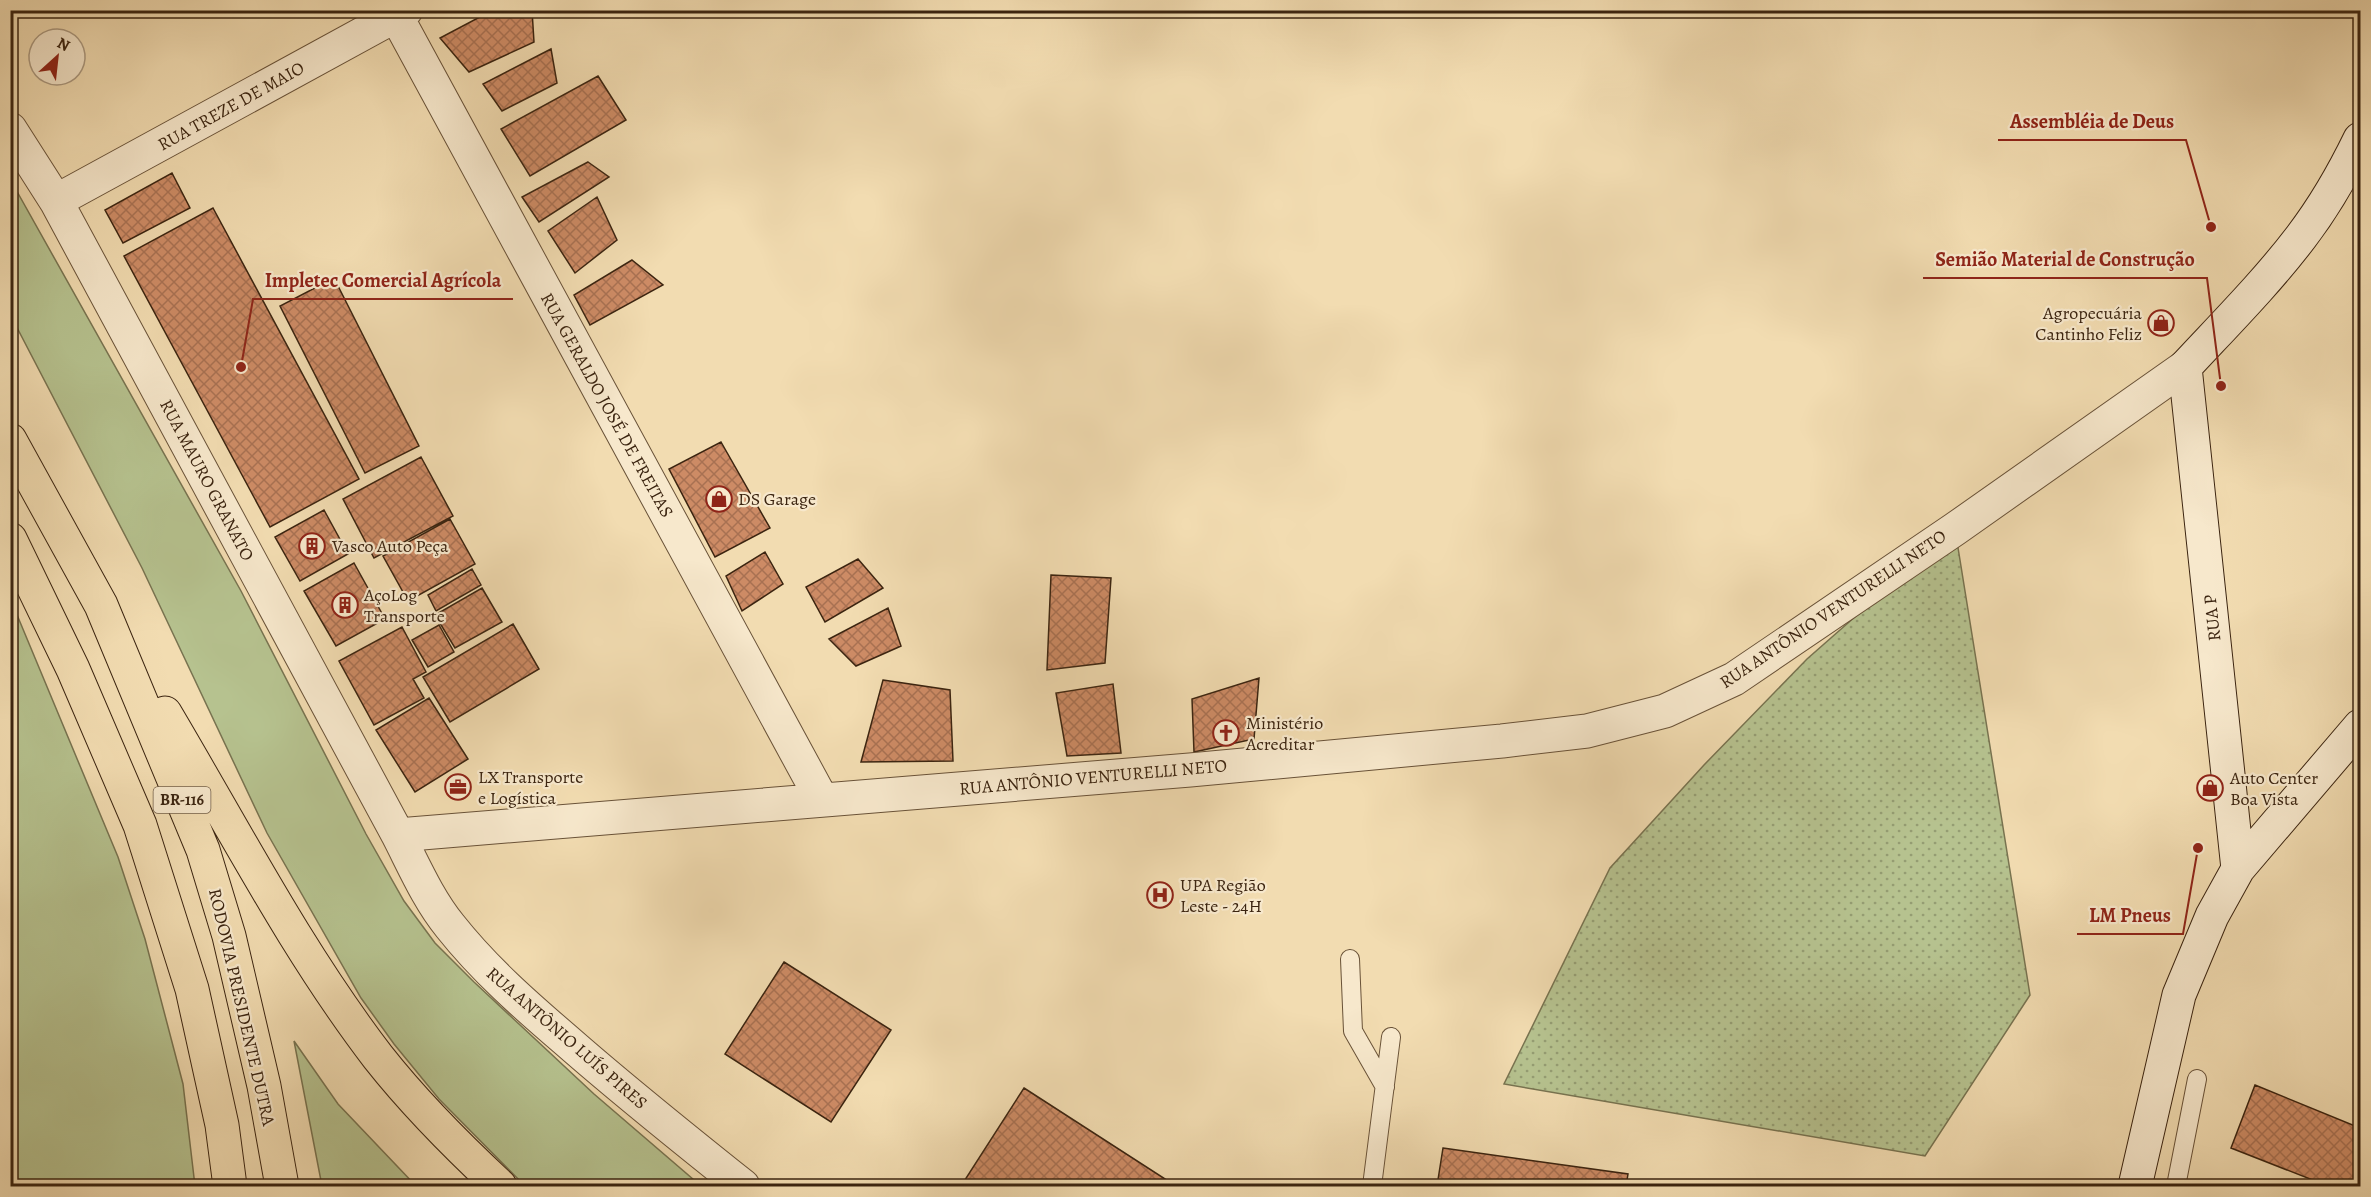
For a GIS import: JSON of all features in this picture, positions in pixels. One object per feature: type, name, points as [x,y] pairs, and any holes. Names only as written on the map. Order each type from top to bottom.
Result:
[{"type":"highway","name":"RODOVIA PRESIDENTE DUTRA","points":[[10,440],[101,606],[206,861],[235,959],[264,1086],[282,1186]]},
{"type":"highway","name":"BR-116","points":[[10,539],[73,669],[140,825],[192,989],[222,1125],[230,1186]]},
{"type":"highway","points":[[101,606],[242,843],[282,916],[321,978],[387,1067],[444,1134],[500,1186]]},
{"type":"street","name":"RUA TREZE DE MAIO","points":[[56,201],[398,12]]},
{"type":"street","name":"RUA GERALDO JOSÉ DE FREITAS","points":[[398,12],[822,800]]},
{"type":"street","name":"RUA MAURO GRANATO","points":[[10,129],[56,201],[399,835]]},
{"type":"street","name":"RUA ANTÔNIO VENTURELLI NETO","points":[[399,835],[1179,771],[1502,741],[1587,731],[1665,711],[1734,678],[1955,529],[2185,367],[2271,274],[2302,236],[2331,192],[2361,139]]},
{"type":"street","name":"RUA P","points":[[2185,367],[2238,869]]},
{"type":"street","points":[[2135,1186],[2179,995],[2212,916],[2238,869],[2361,726]]},
{"type":"street","name":"RUA ANTÔNIO LUÍS PIRES","points":[[399,835],[422,882],[443,916],[484,966],[596,1067],[743,1186]]},
{"type":"lane","points":[[1350,959],[1353,1031],[1385,1087]]},
{"type":"lane","points":[[1372,1186],[1391,1036]]},
{"type":"lane","points":[[2175,1186],[2197,1079]]},
{"type":"green space","points":[[10,179],[241,591],[366,834],[404,901],[435,943],[474,982],[594,1094],[701,1186],[525,1186],[439,1099],[394,1044],[361,998],[267,833],[142,568],[12,318],[10,311]]},
{"type":"green space","points":[[1955,529],[2030,995],[1925,1156],[1504,1084],[1610,868],[1704,765],[1807,659]]},
{"type":"green space","points":[[10,598],[118,857],[145,939],[183,1084],[195,1186],[11,1186]]},
{"type":"green space","points":[[294,1041],[338,1104],[416,1186],[322,1186]]},
{"type":"building","points":[[493,10],[532,10],[534,42],[469,72],[440,38]]},
{"type":"building","points":[[551,49],[557,83],[502,111],[483,84]]},
{"type":"building","points":[[598,76],[626,120],[530,176],[501,129]]},
{"type":"building","points":[[588,162],[609,177],[539,222],[522,197]]},
{"type":"building","points":[[172,173],[190,208],[123,243],[105,210]]},
{"type":"building","points":[[597,197],[617,240],[575,273],[548,231]]},
{"type":"building","points":[[213,208],[359,479],[270,527],[124,256]]},
{"type":"building","points":[[632,260],[663,285],[590,325],[574,295]]},
{"type":"building","points":[[334,278],[419,446],[365,473],[280,306]]},
{"type":"building","name":"DS Garage","points":[[721,442],[770,528],[715,557],[669,469]]},
{"type":"building","points":[[421,457],[453,516],[374,558],[343,499]]},
{"type":"building","name":"Vasco Auto Peça","points":[[324,510],[348,554],[300,581],[275,537]]},
{"type":"building","points":[[450,519],[475,564],[408,601],[383,556]]},
{"type":"building","points":[[765,552],[783,584],[742,611],[726,576]]},
{"type":"building","points":[[858,559],[883,588],[825,622],[806,587]]},
{"type":"building","name":"AçoLog Transporte","points":[[354,563],[385,619],[336,646],[304,591]]},
{"type":"building","points":[[472,569],[481,585],[436,611],[428,595]]},
{"type":"building","points":[[1051,575],[1111,578],[1105,663],[1047,670]]},
{"type":"building","points":[[482,588],[502,622],[455,648],[435,615]]},
{"type":"building","points":[[888,608],[901,646],[856,666],[829,639]]},
{"type":"building","points":[[513,624],[539,669],[450,722],[423,677]]},
{"type":"building","points":[[439,625],[454,652],[428,667],[412,640]]},
{"type":"building","points":[[402,627],[426,672],[413,679],[424,698],[374,725],[339,661]]},
{"type":"building","points":[[1259,678],[1254,739],[1194,752],[1192,699]]},
{"type":"building","points":[[883,680],[950,690],[953,761],[861,762]]},
{"type":"building","points":[[1113,684],[1121,753],[1067,756],[1056,693]]},
{"type":"building","points":[[429,698],[468,759],[415,792],[376,730]]},
{"type":"building","points":[[784,962],[891,1030],[831,1122],[725,1054]]},
{"type":"building","points":[[2255,1085],[2360,1128],[2360,1186],[2328,1186],[2231,1148]]},
{"type":"building","points":[[1024,1088],[1176,1186],[961,1186]]},
{"type":"building","points":[[1443,1148],[1628,1174],[1626,1186],[1437,1186]]},
{"type":"place","name":"Assembléia de Deus","points":[[2211,227]]},
{"type":"place","name":"Agropecuária Cantinho Feliz","points":[[2161,323]]},
{"type":"place","name":"Impletec Comercial Agrícola","points":[[241,367]]},
{"type":"place","name":"Semião Material de Construção","points":[[2221,386]]},
{"type":"place","name":"DS Garage","points":[[719,499]]},
{"type":"place","name":"Vasco Auto Peça","points":[[312,546]]},
{"type":"place","name":"AçoLog Transporte","points":[[345,605]]},
{"type":"place","name":"Ministério Acreditar","points":[[1226,733]]},
{"type":"place","name":"LX Transporte e Logística","points":[[458,787]]},
{"type":"place","name":"Auto Center Boa Vista","points":[[2210,788]]},
{"type":"place","name":"LM Pneus","points":[[2198,848]]},
{"type":"place","name":"UPA Região Leste - 24H","points":[[1160,895]]}]
